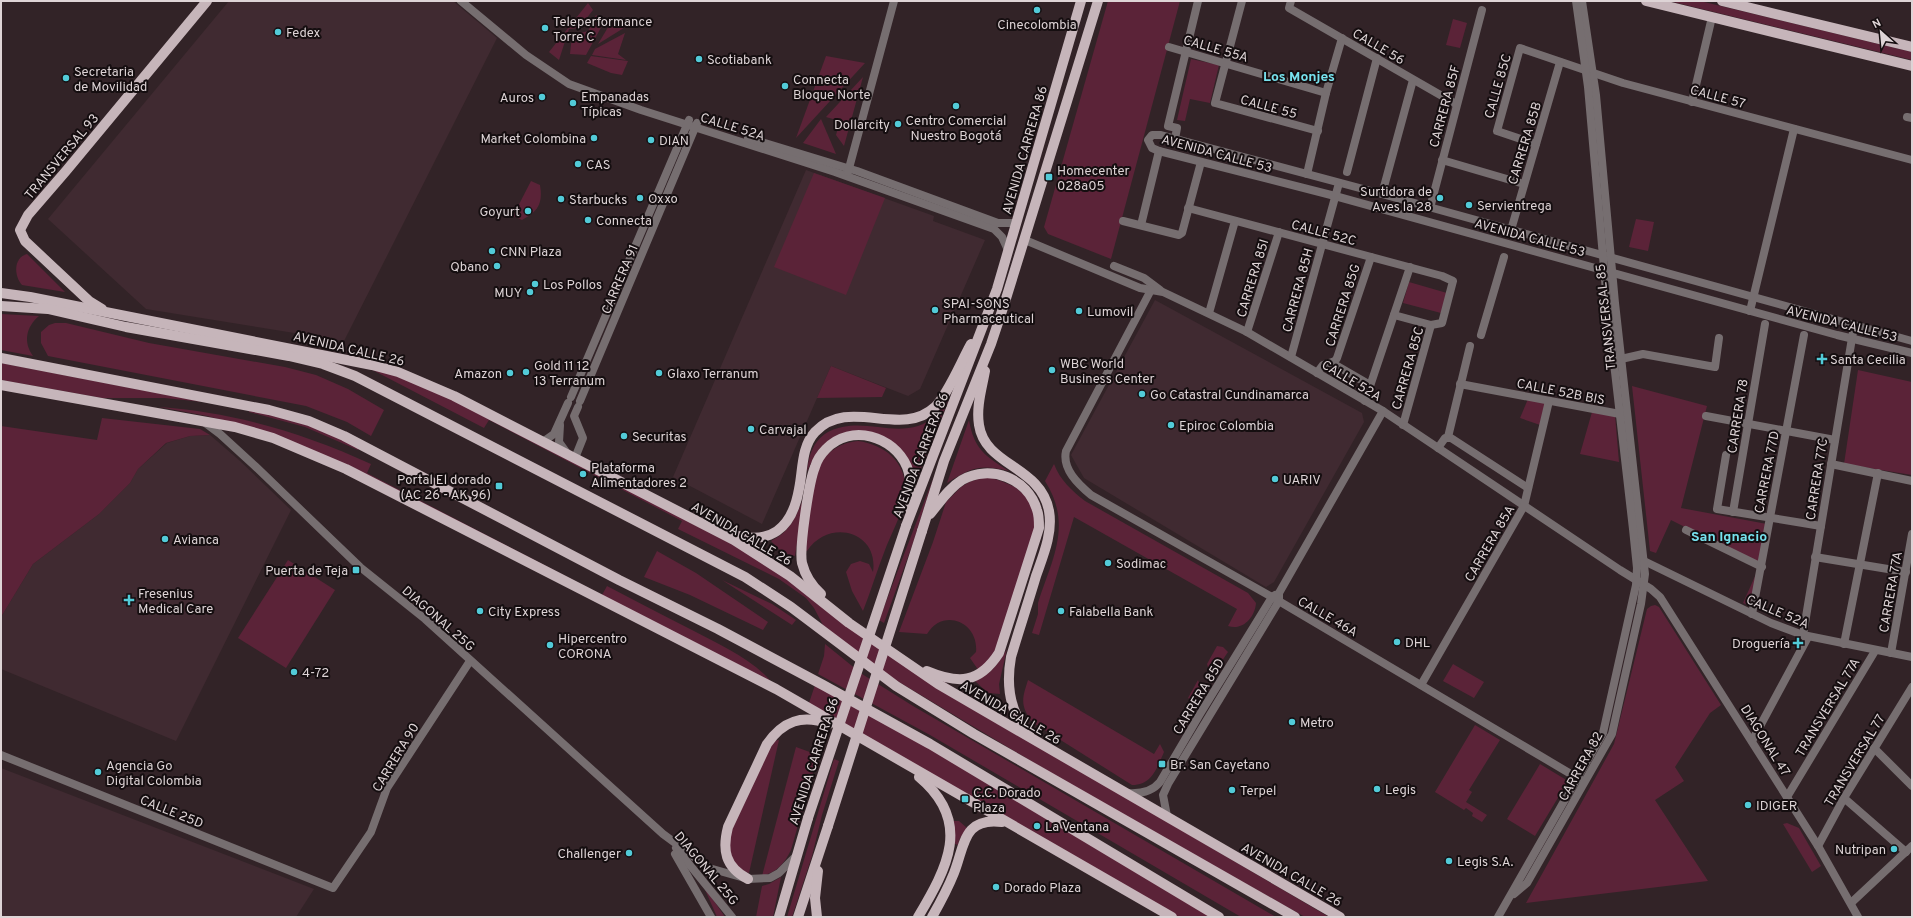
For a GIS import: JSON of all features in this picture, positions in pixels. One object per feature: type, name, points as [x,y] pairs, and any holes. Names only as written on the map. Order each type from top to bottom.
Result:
[{"type":"main road","name":"TRANSVERSAL 93","points":[[113,314],[89,300],[25,241],[20,234],[20,226],[207,1]]},
{"type":"main road","name":"AVENIDA CARRERA 86","points":[[779,917],[808,818],[908,522],[988,315],[1082,1]]},
{"type":"main road","name":"AVENIDA CARRERA 86","points":[[798,917],[944,461],[991,344],[1025,240],[1098,1]]},
{"type":"main road","points":[[1646,1],[1912,66]]},
{"type":"main road","points":[[1722,1],[1912,47]]},
{"type":"main road","name":"AVENIDA CALLE 26","points":[[1,293],[30,297],[294,348],[372,365],[398,372],[454,396],[712,528],[755,553],[790,576],[849,623],[938,684],[1340,917]]},
{"type":"main road","name":"AVENIDA CALLE 26","points":[[1,306],[48,309],[126,327],[289,356],[323,364],[355,376],[739,573],[780,599],[896,686],[974,734],[1295,917]]},
{"type":"main road","points":[[712,528],[742,537],[756,539],[767,537],[779,531],[792,512],[799,491],[807,444],[814,432],[830,420],[838,417],[856,416],[906,419],[920,416],[931,410],[942,398],[988,315]]},
{"type":"main road","points":[[991,344],[981,394],[978,415],[979,427],[988,445],[996,455],[1026,474],[1035,482],[1041,491],[1049,513],[1048,540],[1011,657],[1008,671],[1009,696],[1013,709],[1020,724],[1034,740]]},
{"type":"main road","points":[[1,358],[269,410],[309,421],[344,436],[619,580],[718,629],[823,684],[930,744],[1219,917]]},
{"type":"main road","points":[[1,385],[236,427],[273,438],[346,469],[776,689],[902,763],[1172,917]]},
{"type":"main road","points":[[849,623],[812,584],[802,564],[801,550],[803,532],[814,468],[818,458],[826,448],[839,439],[864,435],[884,440],[896,449],[907,467],[910,493],[908,522]]},
{"type":"main road","points":[[901,660],[940,676],[958,680],[969,679],[987,669],[999,653],[1039,528],[1037,510],[1027,490],[1018,482],[1007,477],[988,473],[971,476],[955,485],[927,517]]},
{"type":"main road","points":[[748,879],[735,869],[728,860],[724,846],[725,837],[728,827],[767,744],[775,733],[782,727],[798,720],[818,720],[848,731]]},
{"type":"main road","points":[[902,763],[923,780],[939,800],[948,820],[951,836],[945,867],[918,917]]},
{"type":"main road","points":[[932,917],[955,872],[968,834],[977,824],[983,822],[992,820],[1006,822]]},
{"type":"main road","points":[[817,917],[815,898],[820,849]]},
{"type":"street","name":"CALLE 52A","points":[[461,1],[526,55],[570,84],[597,95],[688,122]]},
{"type":"street","name":"CALLE 52A","points":[[467,1],[545,64],[577,83],[697,125],[848,172],[998,223],[1016,223]]},
{"type":"street","points":[[848,172],[894,1]]},
{"type":"street","points":[[1175,139],[1177,128],[1168,126],[1198,1]]},
{"type":"street","points":[[1225,62],[1242,1]]},
{"type":"street","name":"TRANSVERSAL 85","points":[[1576,1],[1589,72],[1604,173],[1608,272],[1619,371],[1644,561],[1640,582]]},
{"type":"street","name":"TRANSVERSAL 85","points":[[1582,1],[1589,72]]},
{"type":"street","name":"CALLE 56","points":[[1290,4],[1342,38],[1456,104]]},
{"type":"street","name":"CARRERA 85F","points":[[1430,208],[1456,104],[1482,10]]},
{"type":"street","points":[[1692,102],[1712,17]]},
{"type":"street","points":[[1307,174],[1326,93],[1342,38]]},
{"type":"street","name":"CALLE 55A","points":[[1169,47],[1225,62],[1326,93]]},
{"type":"street","name":"CALLE 57","points":[[1520,48],[1623,83],[1912,160]]},
{"type":"street","name":"CALLE 85C","points":[[1520,48],[1497,130],[1536,144]]},
{"type":"street","points":[[1347,172],[1377,58]]},
{"type":"street","name":"CALLE 55","points":[[1225,62],[1214,103],[1318,131]]},
{"type":"street","name":"CARRERA 85B","points":[[1511,230],[1560,62]]},
{"type":"street","points":[[1382,194],[1413,80]]},
{"type":"street","name":"CARRERA 91","points":[[544,441],[552,435],[560,423],[688,122]]},
{"type":"street","name":"CARRERA 91","points":[[574,416],[697,125]]},
{"type":"street","points":[[1750,311],[1794,129]]},
{"type":"street","name":"AVENIDA CALLE 53","points":[[1912,341],[1339,182],[1156,134],[1152,135],[1148,140],[1148,144],[1152,148],[1159,151],[1335,196],[1750,311],[1912,353]]},
{"type":"street","points":[[1141,225],[1159,151]]},
{"type":"street","points":[[1442,160],[1524,184]]},
{"type":"street","points":[[1123,221],[1179,236],[1182,233],[1201,162]]},
{"type":"street","name":"CALLE 52A","points":[[848,172],[994,229],[1002,237],[1008,250]]},
{"type":"street","name":"CARRERA 85H","points":[[1291,357],[1339,182]]},
{"type":"street","name":"CALLE 52C","points":[[1188,208],[1410,267],[1442,276],[1453,281]]},
{"type":"street","points":[[1209,313],[1235,221]]},
{"type":"street","name":"CARRERA 85I","points":[[1247,332],[1278,232]]},
{"type":"street","name":"CALLE 52A","points":[[1025,240],[1140,288],[1162,292],[1247,332],[1383,412],[1640,582]]},
{"type":"street","name":"CARRERA 85G","points":[[1317,372],[1323,365],[1332,363],[1337,358],[1371,257]]},
{"type":"street","points":[[1481,335],[1504,257]]},
{"type":"street","points":[[1114,266],[1144,278],[1162,292]]},
{"type":"street","points":[[1365,401],[1410,267]]},
{"type":"street","name":"TRANSVERSAL 85","points":[[1608,272],[1621,359],[1619,371],[1620,414],[1634,542],[1640,582]]},
{"type":"street","name":"CARRERA 85C","points":[[1403,425],[1431,324],[1444,322],[1453,281]]},
{"type":"street","name":"CALLE 46A","points":[[1151,290],[1066,450],[1065,457],[1067,464],[1076,481],[1091,495],[1276,597],[1421,685],[1586,782]]},
{"type":"street","points":[[1394,315],[1431,324]]},
{"type":"street","name":"CARRERA 78","points":[[1733,512],[1765,324]]},
{"type":"street","name":"CARRERA 77C","points":[[1752,741],[1805,636],[1816,557],[1854,326]]},
{"type":"street","name":"CARRERA 77D","points":[[1752,614],[1762,567],[1804,335]]},
{"type":"street","points":[[1621,359],[1644,354],[1715,368],[1719,338]]},
{"type":"street","points":[[1438,448],[1445,438],[1448,437],[1470,346]]},
{"type":"street","points":[[1332,363],[1370,385]]},
{"type":"street","name":"CALLE 52B BIS","points":[[1460,384],[1620,414]]},
{"type":"street","name":"CARRERA 85A","points":[[1421,685],[1524,506],[1549,401]]},
{"type":"street","points":[[564,412],[574,416],[583,438],[571,456]]},
{"type":"street","name":"CARRERA 85D","points":[[1167,816],[1163,795],[1168,784],[1383,412]]},
{"type":"street","points":[[1706,416],[1835,440]]},
{"type":"street","name":"DIAGONAL 25G","points":[[200,420],[216,431],[255,466],[360,567],[425,619],[663,834],[709,868],[748,879],[770,878],[779,873],[796,856]]},
{"type":"street","name":"CARRERA 91","points":[[560,423],[559,442],[571,456]]},
{"type":"street","points":[[1448,437],[1528,488]]},
{"type":"street","points":[[1726,455],[1717,509],[1821,526]]},
{"type":"street","points":[[1831,464],[1912,480]]},
{"type":"street","points":[[1844,644],[1878,474]]},
{"type":"street","points":[[1686,530],[1762,567]]},
{"type":"street","name":"CARRERA 77A","points":[[1891,654],[1912,534]]},
{"type":"street","points":[[1816,557],[1906,572]]},
{"type":"street","name":"CALLE 52A","points":[[1644,561],[1752,614],[1805,636],[1875,651],[1912,657]]},
{"type":"street","name":"DIAGONAL 47","points":[[1640,582],[1660,597],[1818,846],[1858,917]]},
{"type":"street","name":"CARRERA 82","points":[[1498,917],[1511,897],[1603,734],[1640,582]]},
{"type":"street","name":"CARRERA 82","points":[[1511,897],[1527,883],[1608,743],[1616,723],[1640,582]]},
{"type":"street","name":"CARRERA 85D","points":[[1126,793],[1144,792],[1156,787],[1160,782],[1200,714],[1276,597]]},
{"type":"street","name":"TRANSVERSAL 77A","points":[[1787,797],[1875,651]]},
{"type":"street","name":"CARRERA 90","points":[[333,888],[371,832],[387,788],[470,661]]},
{"type":"street","name":"TRANSVERSAL 77","points":[[1818,846],[1844,798],[1912,687]]},
{"type":"street","points":[[1874,748],[1912,786]]},
{"type":"street","name":"CALLE 25D","points":[[1,755],[333,888]]},
{"type":"street","points":[[1844,798],[1909,849],[1851,903]]},
{"type":"street","points":[[663,834],[693,882],[711,917]]},
{"type":"street","name":"DIAGONAL 25G","points":[[663,834],[732,917]]},
{"type":"shaded area","points":[[229,1],[453,1],[497,38],[344,341],[146,309],[48,219]]},
{"type":"shaded area","points":[[1108,1],[1180,1],[1111,259],[1048,234],[1044,227]]},
{"type":"shaded area","points":[[1669,1],[1700,1],[1912,52],[1912,60]]},
{"type":"shaded area","points":[[588,3],[593,10],[579,28],[569,29],[559,60],[549,52]]},
{"type":"shaded area","points":[[596,15],[604,22],[586,55],[570,54],[572,35],[588,31]]},
{"type":"shaded area","points":[[613,19],[627,26],[598,44]]},
{"type":"shaded area","points":[[1453,19],[1467,23],[1460,48],[1446,45]]},
{"type":"shaded area","points":[[625,33],[618,54],[626,60],[592,55],[595,49]]},
{"type":"shaded area","points":[[591,56],[628,61],[622,75],[611,73],[587,63]]},
{"type":"shaded area","points":[[826,56],[865,63],[796,138]]},
{"type":"shaded area","points":[[1191,59],[1219,65],[1210,103],[1190,99],[1185,121],[1177,120]]},
{"type":"shaded area","points":[[863,77],[844,146],[836,135],[840,121],[826,117]]},
{"type":"shaded area","points":[[821,119],[836,154],[803,143]]},
{"type":"shaded area","name":"Carvajal","points":[[806,170],[934,216],[933,221],[985,240],[920,389],[908,396],[831,366],[762,524],[673,477]]},
{"type":"shaded area","points":[[814,173],[885,198],[846,295],[774,267]]},
{"type":"shaded area","points":[[531,181],[540,185],[540,202],[536,210],[522,220],[513,216]]},
{"type":"shaded area","points":[[1636,219],[1654,222],[1648,251],[1629,247]]},
{"type":"shaded area","points":[[27,254],[65,292],[22,285],[17,277],[16,268],[19,259]]},
{"type":"shaded area","points":[[1409,282],[1447,293],[1441,313],[1403,303]]},
{"type":"shaded area","points":[[1155,300],[1362,413],[1364,422],[1274,582],[1266,587],[1084,478],[1071,455]]},
{"type":"shaded area","points":[[1,314],[39,316],[31,325],[27,335],[28,345],[33,356],[1,350]]},
{"type":"shaded area","points":[[55,323],[66,323],[149,343],[285,367],[316,375],[348,389],[384,410],[371,436],[347,422],[306,406],[48,356],[41,343],[41,332],[49,325]]},
{"type":"shaded area","points":[[1,363],[204,402],[164,398],[102,398],[1,380]]},
{"type":"shaded area","points":[[361,364],[399,376],[441,393],[759,558],[815,601],[1166,821],[1329,917],[1305,917],[1088,795],[884,673],[824,627],[814,608],[806,598],[779,579],[678,529],[682,521],[489,420],[484,428]]},
{"type":"shaded area","points":[[831,366],[886,388],[882,397],[817,398]]},
{"type":"shaded area","points":[[1858,370],[1912,382],[1912,475],[1844,464]]},
{"type":"shaded area","points":[[1632,386],[1707,406],[1681,508],[1767,524],[1760,565],[1671,520],[1656,553],[1650,551]]},
{"type":"shaded area","points":[[1528,399],[1551,404],[1546,427],[1520,418]]},
{"type":"shaded area","points":[[948,401],[915,482],[908,459],[865,432],[817,452],[807,471],[813,448],[824,434],[830,431],[841,427],[852,426],[896,429],[918,426],[931,419]]},
{"type":"shaded area","points":[[159,407],[214,414],[268,426],[320,443],[371,464],[367,473],[602,595],[607,586],[692,630],[746,660],[765,675],[773,684],[256,429],[207,416]]},
{"type":"shaded area","points":[[249,409],[318,428],[359,447],[358,450],[305,427],[249,412]]},
{"type":"shaded area","points":[[1592,412],[1615,415],[1619,462],[1580,454]]},
{"type":"shaded area","points":[[102,418],[200,429],[210,435],[190,436],[166,443],[138,469],[130,483],[99,514],[33,564],[1,617],[1,426],[97,440]]},
{"type":"shaded area","points":[[969,420],[974,438],[982,451],[993,461],[1009,471],[991,468],[976,468],[963,473],[947,483]]},
{"type":"shaded area","name":"Fresenius Medical Care","points":[[210,435],[240,461],[291,510],[176,741],[1,669],[1,617],[33,564],[99,514],[130,483],[138,469],[167,443],[190,436]]},
{"type":"shaded area","points":[[858,441],[879,447],[888,453],[900,468],[904,477],[905,487],[901,512],[882,558],[863,611],[852,591],[846,572],[851,564],[860,561],[869,564],[873,572],[873,558],[868,547],[861,539],[850,534],[839,532],[827,535],[816,541],[807,551],[804,550],[816,472],[823,460],[832,450],[844,444]]},
{"type":"shaded area","points":[[1054,464],[1067,485],[1085,501],[1248,593],[1256,603],[1251,618],[1243,625],[1233,627],[1228,626],[1237,609],[1074,517],[1039,635],[1032,633],[1038,614],[1038,603],[1054,557],[1059,527],[1058,512],[1045,481]]},
{"type":"shaded area","points":[[934,476],[913,543],[884,623],[879,620]]},
{"type":"shaded area","points":[[982,478],[992,478],[1015,487],[1028,498],[1035,512],[1035,532],[998,649],[979,671],[970,658],[976,652],[972,633],[966,626],[959,622],[950,620],[942,621],[934,626],[927,634],[899,632],[933,542],[946,502],[961,487],[969,482]]},
{"type":"shaded area","points":[[804,497],[795,556],[782,551],[771,541],[788,528]]},
{"type":"shaded area","points":[[657,551],[696,573],[768,622],[763,630],[690,595],[644,577]]},
{"type":"shaded area","points":[[288,560],[335,590],[286,668],[238,638]]},
{"type":"shaded area","points":[[1759,567],[1752,607],[1743,603]]},
{"type":"shaded area","points":[[722,580],[772,604],[796,620],[792,625]]},
{"type":"shaded area","points":[[1655,605],[1659,607],[1721,705],[1710,713],[1675,767],[1684,781],[1655,800],[1708,881],[1526,903],[1614,744],[1647,609]]},
{"type":"shaded area","points":[[825,644],[862,674],[913,706],[1276,917],[1241,917],[930,735],[818,674],[824,656]]},
{"type":"shaded area","points":[[1217,646],[1223,647],[1228,652],[1211,677],[1207,664]]},
{"type":"shaded area","points":[[1007,649],[999,684],[1000,694],[988,693],[975,681],[985,676],[993,668]]},
{"type":"shaded area","points":[[1453,664],[1484,682],[1474,698],[1443,681]]},
{"type":"shaded area","points":[[1028,680],[1154,754],[1160,744],[1164,752],[1153,774],[1144,782],[1132,785],[1032,722],[1025,711],[1023,702],[1024,692]]},
{"type":"shaded area","points":[[1198,680],[1201,689],[1194,702],[1188,698]]},
{"type":"shaded area","points":[[815,685],[876,717],[1213,917],[1176,916],[809,703]]},
{"type":"shaded area","points":[[1475,725],[1500,740],[1469,790],[1472,792],[1466,802],[1487,815],[1482,822],[1472,816],[1473,813],[1466,808],[1464,810],[1435,792]]},
{"type":"shaded area","points":[[779,740],[749,873],[742,870],[733,861],[729,848],[731,827],[772,741]]},
{"type":"shaded area","points":[[796,747],[818,755],[791,850],[780,867],[762,876]]},
{"type":"shaded area","points":[[834,759],[839,761],[822,815],[812,856],[792,917],[787,917]]},
{"type":"shaded area","points":[[1540,764],[1568,781],[1535,836],[1507,819]]},
{"type":"shaded area","points":[[1,768],[314,889],[296,917],[1,917]]},
{"type":"shaded area","points":[[953,821],[959,821],[967,828],[960,838],[958,845],[955,844]]},
{"type":"shaded area","points":[[1787,823],[1799,828],[1821,866],[1812,872],[1783,824]]},
{"type":"shaded area","points":[[781,877],[773,917],[756,917],[762,886]]},
{"type":"shaded area","points":[[703,885],[725,917],[717,917]]},
{"type":"place","name":"Cinecolombia","points":[[1037,10]]},
{"type":"place","name":"Teleperformance Torre C","points":[[545,28]]},
{"type":"place","name":"Fedex","points":[[278,32]]},
{"type":"place","name":"Scotiabank","points":[[699,59]]},
{"type":"place","name":"Secretaria de Movilidad","points":[[66,78]]},
{"type":"place","name":"Connecta Bloque Norte","points":[[785,86]]},
{"type":"place","name":"Auros","points":[[542,97]]},
{"type":"place","name":"Empanadas Típicas","points":[[573,103]]},
{"type":"place","name":"Centro Comercial Nuestro Bogotá","points":[[956,106]]},
{"type":"place","name":"Dollarcity","points":[[898,124]]},
{"type":"place","name":"Market Colombina","points":[[594,138]]},
{"type":"place","name":"DIAN","points":[[651,140]]},
{"type":"place","name":"CAS","points":[[578,164]]},
{"type":"place","name":"Homecenter 028a05","points":[[1049,177]]},
{"type":"place","name":"Oxxo","points":[[640,198]]},
{"type":"place","name":"Surtidora de Aves la 28","points":[[1440,198]]},
{"type":"place","name":"Starbucks","points":[[561,199]]},
{"type":"place","name":"Servientrega","points":[[1469,205]]},
{"type":"place","name":"Goyurt","points":[[528,211]]},
{"type":"place","name":"Connecta","points":[[588,220]]},
{"type":"place","name":"CNN Plaza","points":[[492,251]]},
{"type":"place","name":"Qbano","points":[[497,266]]},
{"type":"place","name":"Los Pollos","points":[[535,284]]},
{"type":"place","name":"MUY","points":[[530,292]]},
{"type":"place","name":"SPAI-SONS Pharmaceutical","points":[[935,310]]},
{"type":"place","name":"Lumovil","points":[[1079,311]]},
{"type":"place","name":"Santa Cecilia","points":[[1822,359]]},
{"type":"place","name":"WBC World Business Center","points":[[1052,370]]},
{"type":"place","name":"Gold 11 12 13 Terranum","points":[[526,372]]},
{"type":"place","name":"Amazon","points":[[510,373]]},
{"type":"place","name":"Glaxo Terranum","points":[[659,373]]},
{"type":"place","name":"Go Catastral Cundinamarca","points":[[1142,394]]},
{"type":"place","name":"Epiroc Colombia","points":[[1171,425]]},
{"type":"place","name":"Carvajal","points":[[751,429]]},
{"type":"place","name":"Securitas","points":[[624,436]]},
{"type":"place","name":"Plataforma Alimentadores 2","points":[[583,474]]},
{"type":"place","name":"UARIV","points":[[1275,479]]},
{"type":"place","name":"Portal El dorado (AC 26 - AK 96)","points":[[499,486]]},
{"type":"place","name":"Avianca","points":[[165,539]]},
{"type":"place","name":"Sodimac","points":[[1108,563]]},
{"type":"place","name":"Puerta de Teja","points":[[356,570]]},
{"type":"place","name":"Fresenius Medical Care","points":[[129,600]]},
{"type":"place","name":"City Express","points":[[480,611]]},
{"type":"place","name":"Falabella Bank","points":[[1061,611]]},
{"type":"place","name":"DHL","points":[[1397,642]]},
{"type":"place","name":"Droguería","points":[[1798,643]]},
{"type":"place","name":"Hipercentro CORONA","points":[[550,645]]},
{"type":"place","name":"4-72","points":[[294,672]]},
{"type":"place","name":"Metro","points":[[1292,722]]},
{"type":"place","name":"Br. San Cayetano","points":[[1162,764]]},
{"type":"place","name":"Agencia Go Digital Colombia","points":[[98,772]]},
{"type":"place","name":"Legis","points":[[1377,789]]},
{"type":"place","name":"Terpel","points":[[1232,790]]},
{"type":"place","name":"C.C. Dorado Plaza","points":[[965,799]]},
{"type":"place","name":"IDIGER","points":[[1748,805]]},
{"type":"place","name":"La Ventana","points":[[1037,826]]},
{"type":"place","name":"Nutripan","points":[[1894,849]]},
{"type":"place","name":"Challenger","points":[[629,853]]},
{"type":"place","name":"Legis S.A.","points":[[1449,861]]},
{"type":"place","name":"Dorado Plaza","points":[[996,887]]},
{"type":"district","name":"Los Monjes","points":[[1299,76]]},
{"type":"district","name":"San Ignacio","points":[[1729,536]]}]
